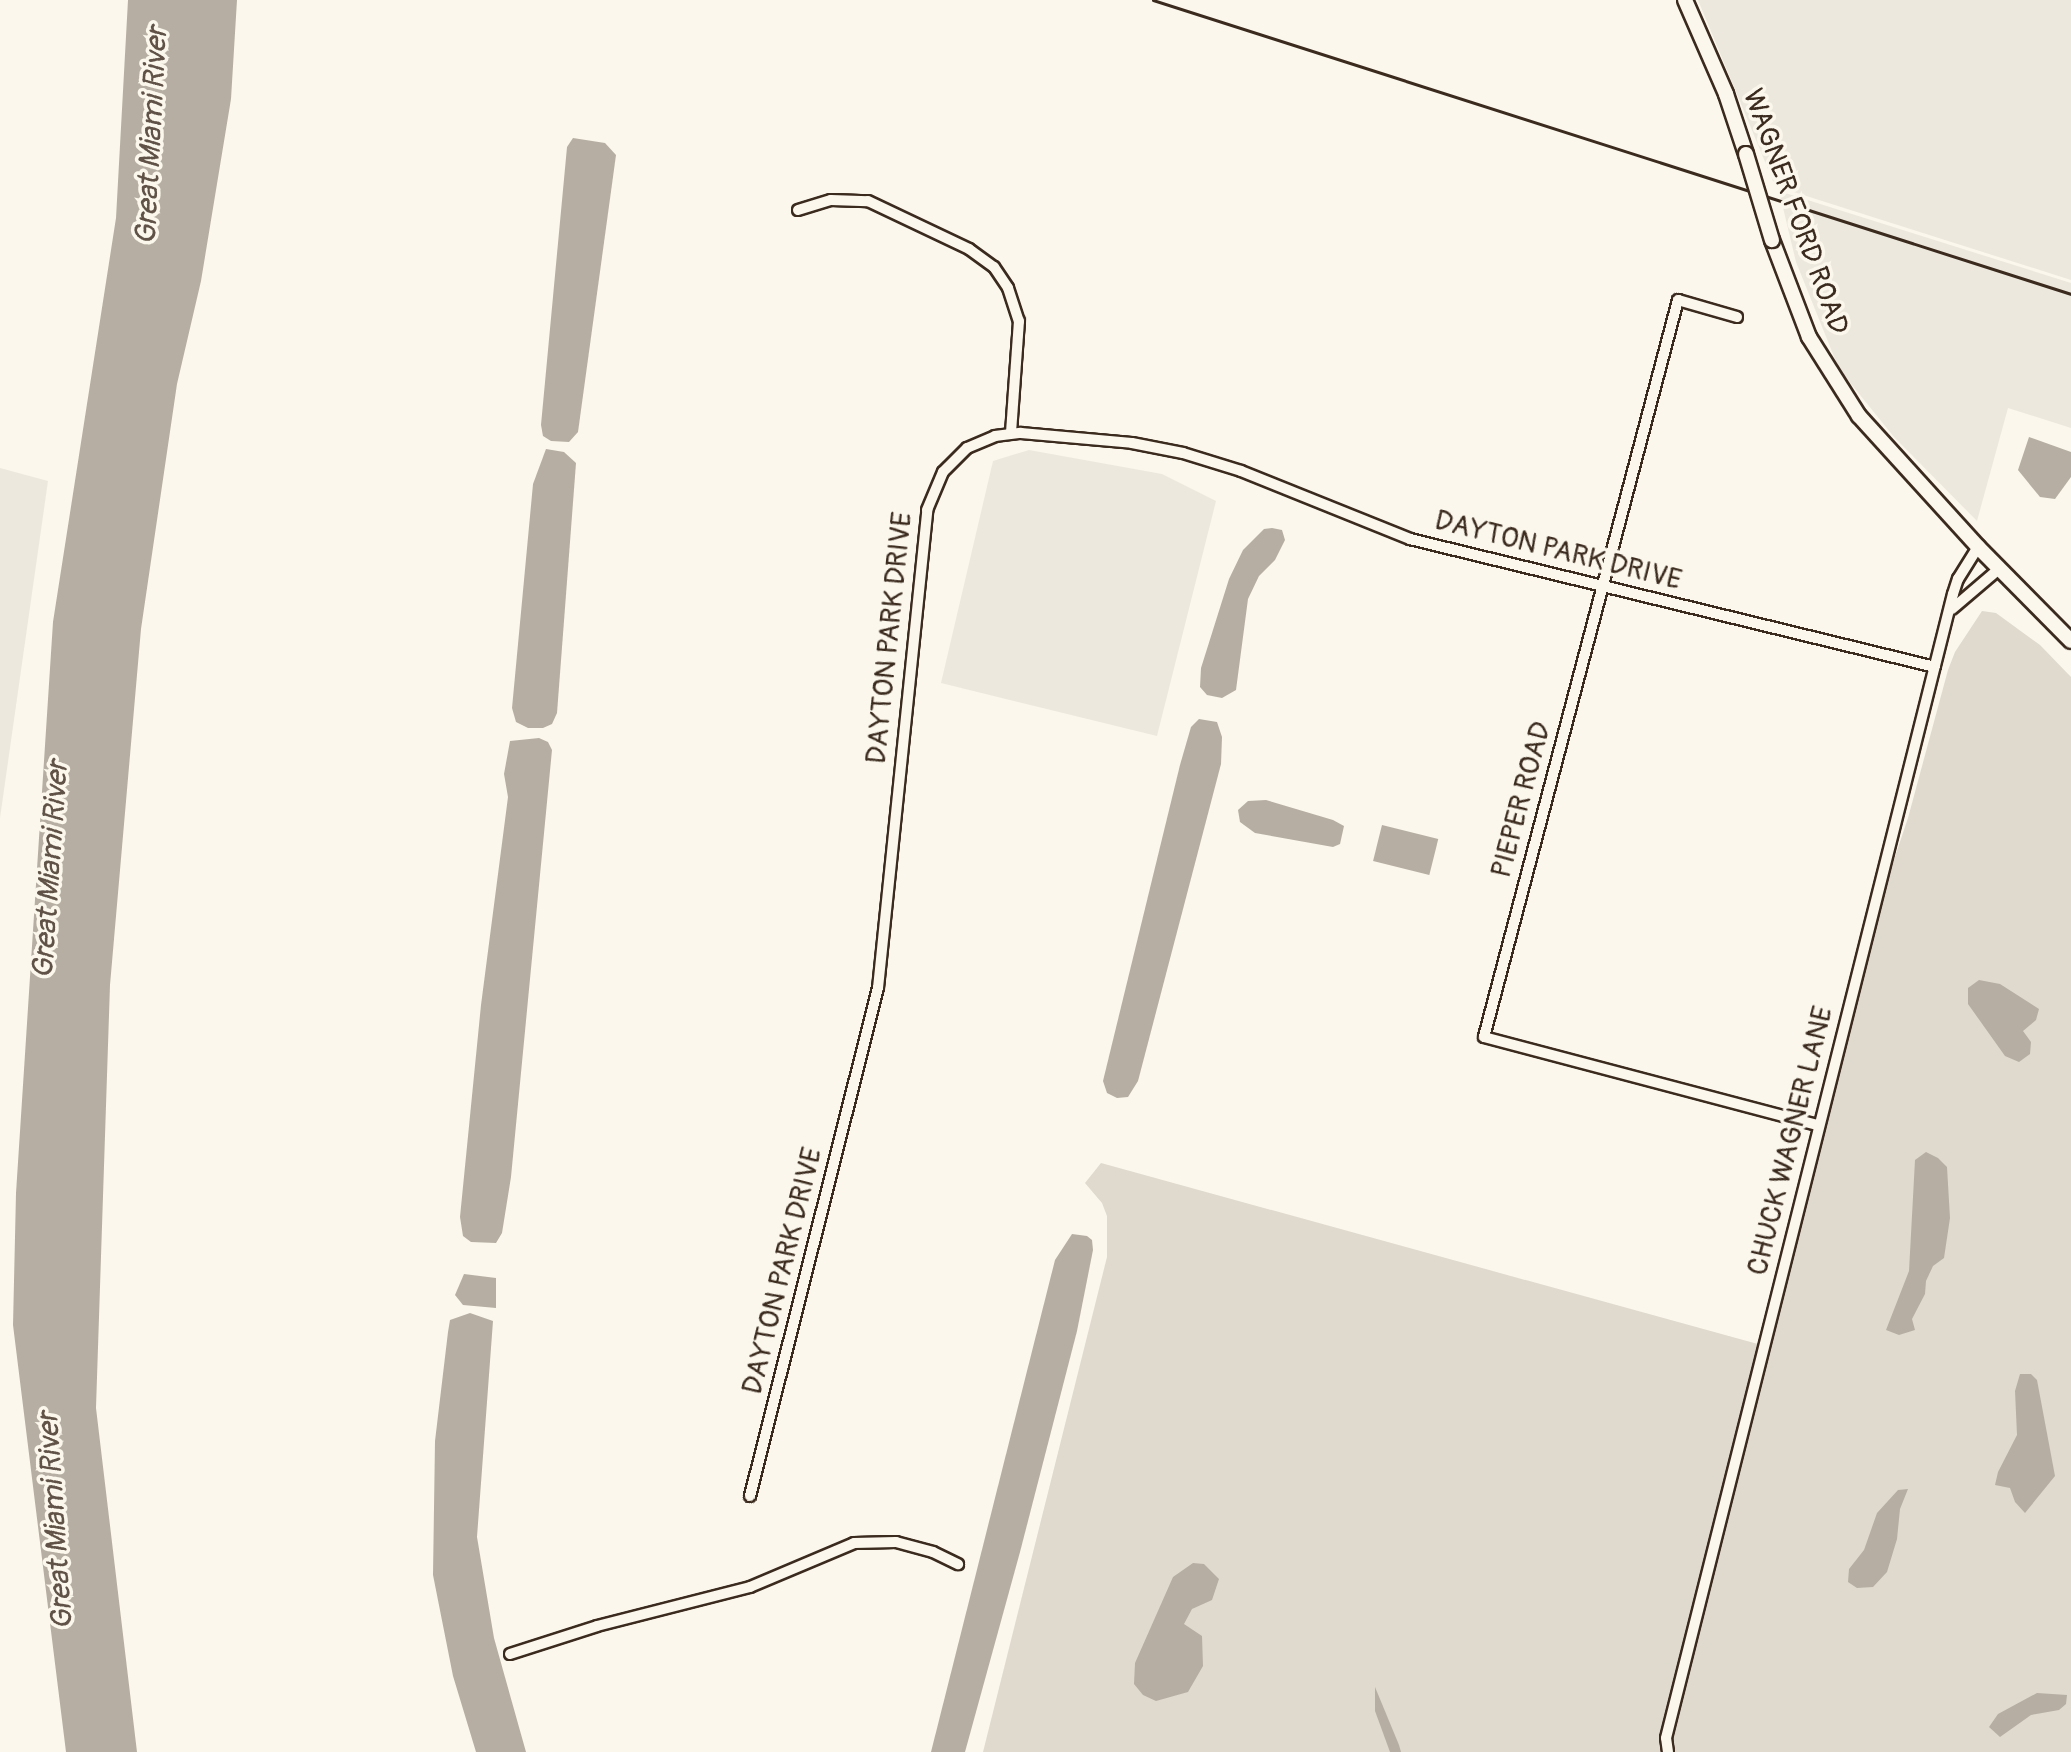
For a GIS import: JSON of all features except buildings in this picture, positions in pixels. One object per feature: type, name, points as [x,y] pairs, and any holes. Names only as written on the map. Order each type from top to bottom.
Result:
[{"type":"main road","name":"WAGNER FORD ROAD","points":[[1685,0],[1726,94],[1772,240],[1809,337],[1837,385],[1875,435],[1978,547],[2071,641]]},
{"type":"street","points":[[798,210],[831,200],[868,201],[956,242],[994,267],[1008,288],[1019,321],[1011,433]]},
{"type":"street","name":"PIEPER ROAD","points":[[1737,317],[1678,300],[1484,1037],[1818,1125]]},
{"type":"street","name":"DAYTON PARK DRIVE","points":[[750,1496],[878,988],[930,498],[943,472],[960,453],[979,442],[1011,433],[1132,443],[1183,453],[1241,471],[1410,539],[1935,667]]},
{"type":"street","name":"CHUCK WAGNER LANE","points":[[1668,1752],[1666,1738],[1935,667],[1958,579],[1978,547]]},
{"type":"street","points":[[1952,609],[2000,568]]},
{"type":"street","points":[[510,1654],[597,1626],[750,1587],[854,1543],[896,1542],[933,1552],[958,1564]]},
{"type":"shaded area","points":[[1698,0],[2071,0],[2071,280],[1775,186]]},
{"type":"shaded area","points":[[1779,191],[2071,283],[2071,428],[2008,408],[1977,521],[1894,437],[1839,369],[1796,262]]},
{"type":"shaded area","points":[[1029,450],[1162,474],[1216,501],[1157,736],[941,683],[993,461]]},
{"type":"shaded area","points":[[0,468],[48,481],[0,818]]},
{"type":"shaded area","points":[[1982,611],[1996,613],[2040,645],[2071,677],[2071,1752],[983,1752],[1107,1257],[1107,1216],[1102,1203],[1085,1183],[1101,1163],[1765,1346],[1859,964],[1908,818],[1948,670],[1955,652]]},
{"type":"water","name":"Great Miami River","points":[[128,0],[237,0],[231,99],[201,281],[177,384],[141,629],[110,985],[96,1408],[137,1752],[66,1752],[13,1325],[16,1193],[53,622],[116,218]]},
{"type":"water","points":[[573,138],[605,143],[616,155],[578,432],[569,442],[551,441],[543,436],[541,425],[567,147]]},
{"type":"water","points":[[2029,437],[2071,452],[2071,477],[2055,499],[2040,497],[2018,470]]},
{"type":"water","points":[[546,449],[564,452],[576,463],[557,713],[552,724],[543,728],[528,728],[516,722],[512,708],[533,484]]},
{"type":"water","points":[[1264,529],[1282,530],[1285,540],[1275,560],[1259,576],[1248,599],[1236,690],[1222,698],[1207,695],[1200,687],[1201,668],[1229,579],[1243,550]]},
{"type":"water","points":[[1199,719],[1217,722],[1222,737],[1221,764],[1138,1081],[1128,1097],[1117,1098],[1107,1093],[1103,1081],[1180,765],[1191,727]]},
{"type":"water","points":[[539,738],[548,742],[552,750],[511,1177],[502,1233],[496,1243],[471,1242],[463,1236],[460,1217],[481,1005],[508,797],[504,774],[510,741]]},
{"type":"water","points":[[1266,800],[1344,826],[1340,844],[1333,847],[1255,833],[1240,822],[1238,810],[1248,801]]},
{"type":"water","points":[[1382,825],[1438,839],[1429,875],[1373,861]]},
{"type":"water","points":[[1979,980],[2000,984],[2039,1009],[2036,1020],[2023,1031],[2031,1042],[2030,1054],[2019,1062],[2005,1056],[1968,1004],[1968,988]]},
{"type":"water","points":[[1926,1152],[1947,1167],[1950,1218],[1944,1258],[1933,1266],[1926,1281],[1925,1294],[1912,1319],[1915,1330],[1899,1335],[1886,1330],[1909,1271],[1915,1160]]},
{"type":"water","points":[[1072,1234],[1087,1236],[1092,1240],[1093,1250],[1077,1331],[1020,1552],[965,1752],[931,1752],[1055,1260]]},
{"type":"water","points":[[464,1274],[496,1278],[496,1308],[463,1305],[455,1295]]},
{"type":"water","points":[[470,1313],[493,1321],[477,1537],[494,1638],[526,1752],[476,1752],[453,1676],[433,1575],[435,1441],[448,1332],[450,1320]]},
{"type":"water","points":[[2020,1374],[2031,1374],[2037,1380],[2055,1476],[2025,1513],[2015,1502],[2010,1488],[1995,1485],[1998,1472],[2017,1435],[2015,1391]]},
{"type":"water","points":[[1908,1489],[1900,1509],[1897,1539],[1887,1572],[1873,1587],[1857,1588],[1848,1582],[1849,1569],[1864,1550],[1877,1513],[1898,1490]]},
{"type":"water","points":[[1193,1563],[1204,1564],[1219,1579],[1212,1600],[1192,1609],[1184,1624],[1202,1636],[1203,1666],[1188,1692],[1156,1701],[1143,1695],[1134,1684],[1135,1663],[1173,1577]]},
{"type":"water","points":[[1375,1687],[1401,1752],[1390,1752],[1375,1711]]},
{"type":"water","points":[[2037,1693],[2067,1695],[2066,1704],[2059,1710],[2031,1715],[2000,1737],[1989,1727],[1998,1714]]},
{"type":"railway","points":[[1153,0],[2071,294]]}]
